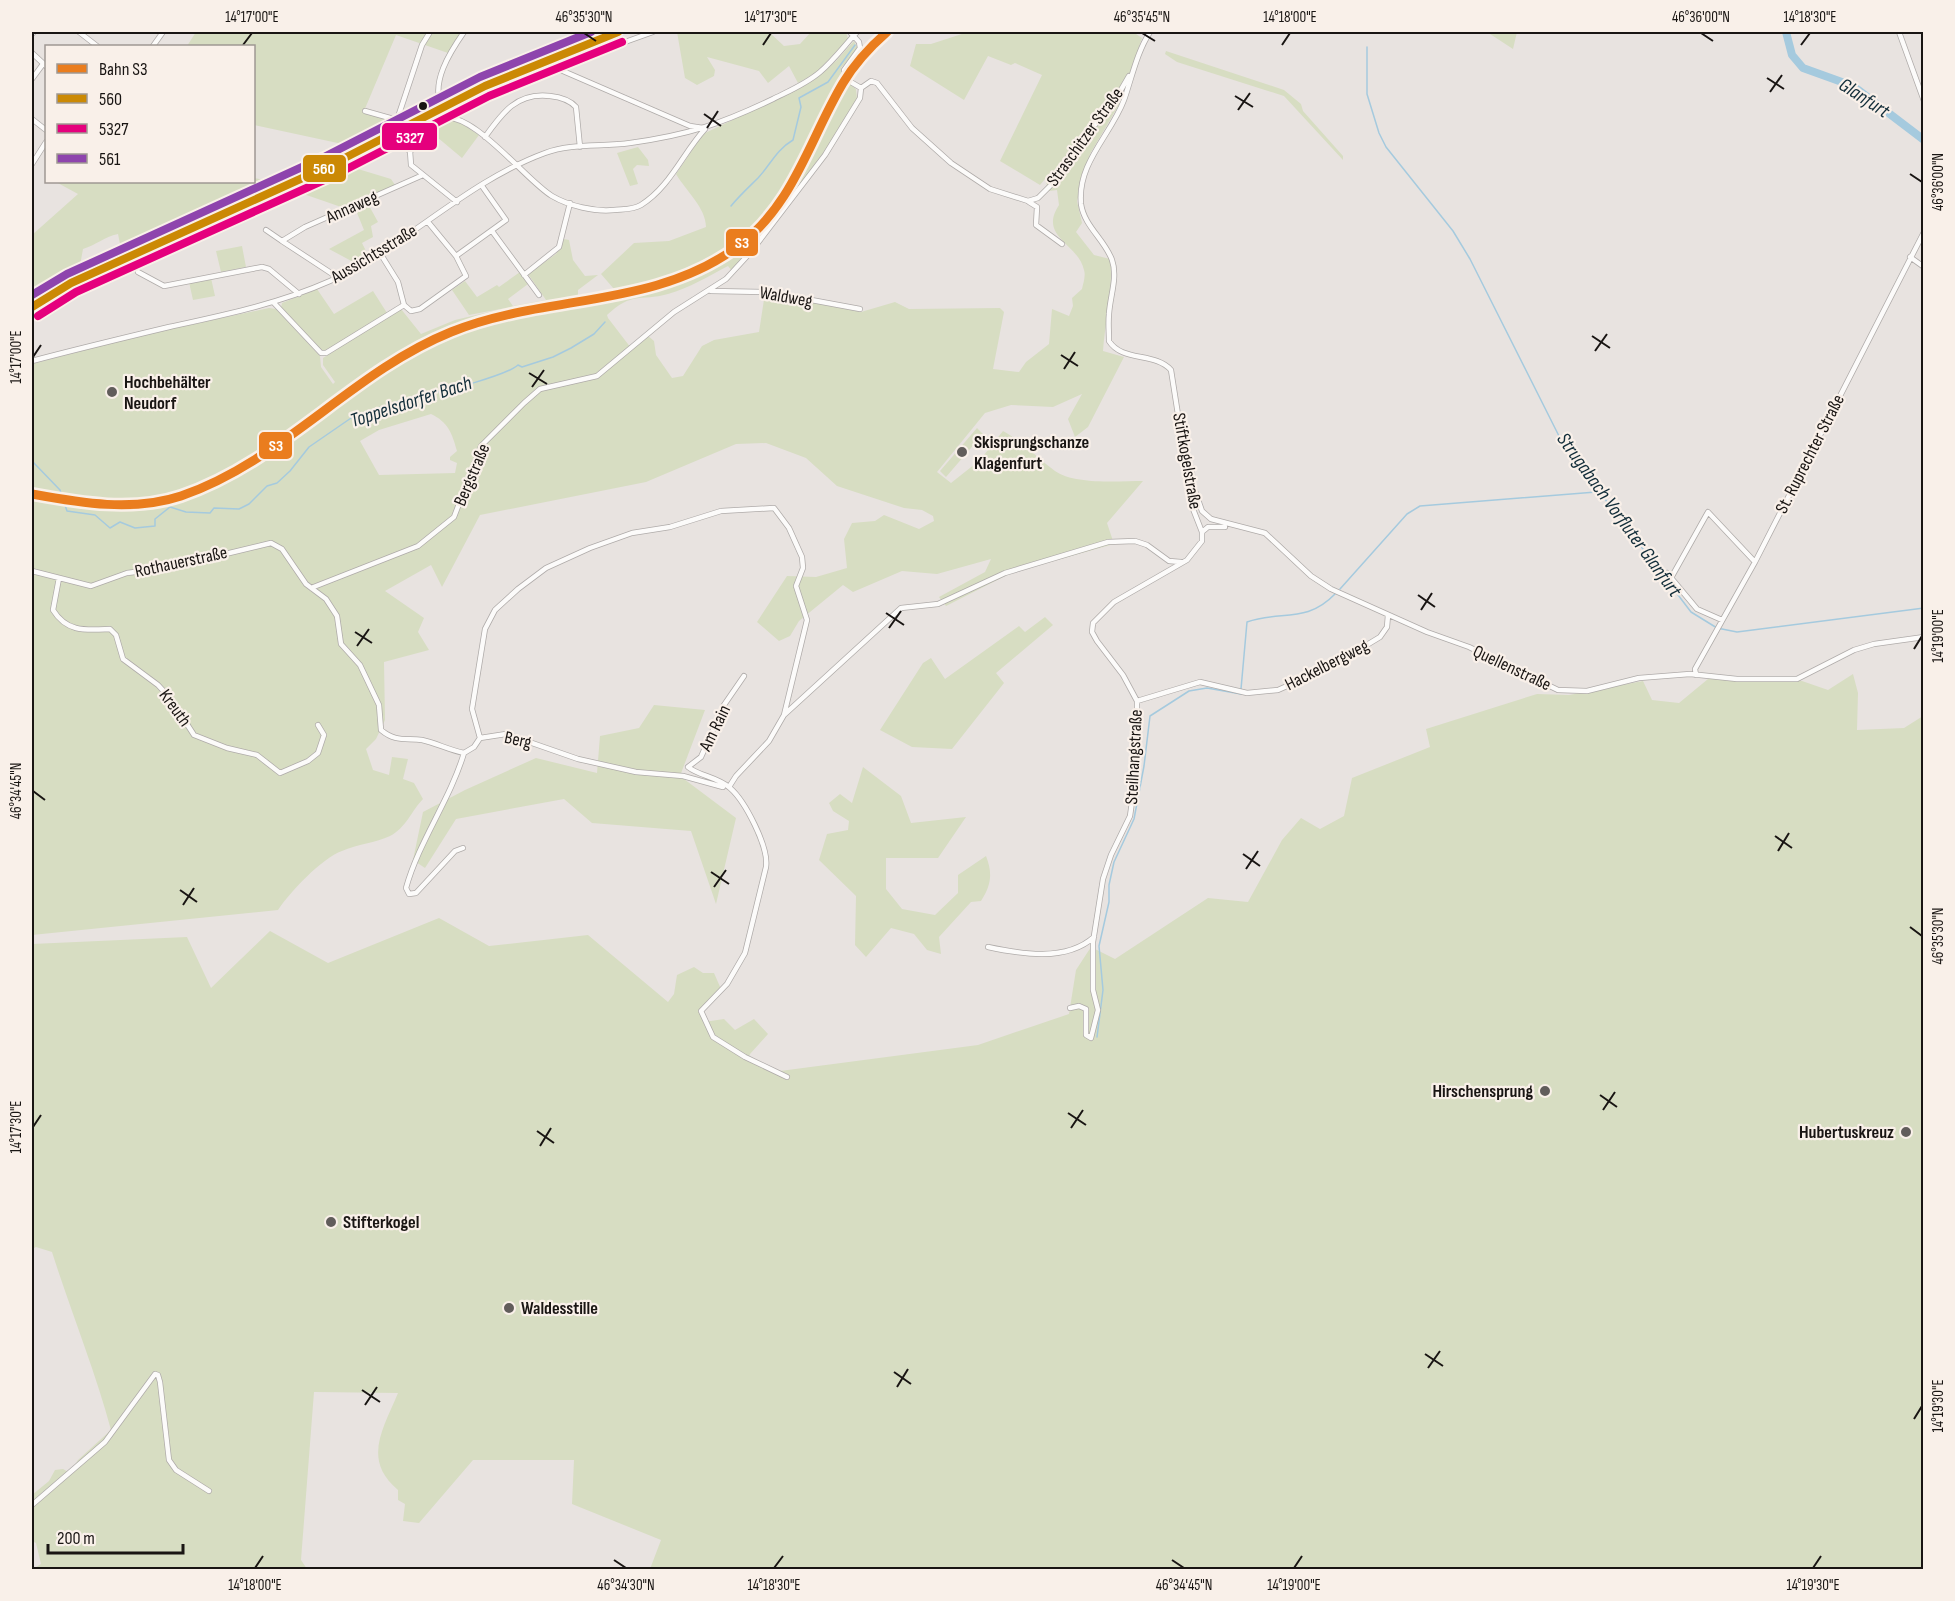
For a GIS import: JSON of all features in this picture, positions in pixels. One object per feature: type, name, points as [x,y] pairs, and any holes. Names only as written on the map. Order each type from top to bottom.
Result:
[{"type":"main road","points":[[32,308],[72,283],[168,237],[312,174],[442,107],[521,70],[618,32]]},
{"type":"street","points":[[79,32],[96,45]]},
{"type":"street","points":[[153,32],[160,37]]},
{"type":"street","points":[[154,45],[163,32]]},
{"type":"street","points":[[397,120],[422,45],[430,32]]},
{"type":"street","points":[[442,107],[438,96],[444,67],[464,32]]},
{"type":"street","points":[[588,50],[611,47],[653,32]]},
{"type":"street","name":"Stiftkogelstraße","points":[[1150,32],[1123,102],[1091,156],[1082,187],[1081,202],[1086,219],[1113,262],[1114,278],[1108,316],[1109,341],[1117,350],[1156,360],[1171,370],[1182,440],[1191,467],[1194,488],[1193,509],[1202,532],[1202,542],[1197,551],[1184,562]]},
{"type":"street","points":[[1899,32],[1923,101]]},
{"type":"street","points":[[853,33],[860,48],[844,70],[849,81],[861,88],[871,81],[877,83],[912,128],[951,164],[990,189],[1028,201],[1037,207]]},
{"type":"street","name":"Aussichtsstraße","points":[[32,361],[274,303],[299,294],[337,277],[380,253],[482,186],[548,152],[640,142],[706,128],[802,85],[833,60],[853,33]]},
{"type":"street","points":[[32,54],[45,65],[32,79]]},
{"type":"street","points":[[410,151],[419,146],[432,126],[444,117],[458,118],[485,137],[547,193],[570,203],[606,210],[642,205],[674,174],[706,128],[690,126],[556,68]]},
{"type":"street","name":"Straschitzer Straße","points":[[1028,201],[1038,198],[1051,185],[1074,148],[1102,120],[1134,69]]},
{"type":"street","name":"Bergstraße","points":[[311,588],[418,546],[454,517],[481,446],[540,389],[597,376],[610,368],[623,354],[674,312],[711,291],[726,279],[750,253],[825,155],[860,98],[861,88]]},
{"type":"street","points":[[485,137],[504,111],[517,101],[526,96],[547,95],[569,101],[576,106],[580,147]]},
{"type":"street","points":[[365,111],[397,120],[438,96]]},
{"type":"street","points":[[32,119],[45,129]]},
{"type":"street","points":[[391,135],[397,143],[410,151]]},
{"type":"street","points":[[32,164],[33,158],[45,143]]},
{"type":"street","points":[[410,151],[410,162],[423,176],[457,202]]},
{"type":"street","name":"Annaweg","points":[[282,241],[305,227],[423,176]]},
{"type":"street","points":[[456,256],[506,220],[482,186]]},
{"type":"street","points":[[1038,198],[1036,225],[1062,244]]},
{"type":"street","points":[[524,275],[559,247],[570,203]]},
{"type":"street","points":[[380,253],[398,282],[404,305],[414,311],[465,279],[464,270],[456,256],[428,222]]},
{"type":"street","points":[[266,230],[337,277]]},
{"type":"street","points":[[492,231],[539,295]]},
{"type":"street","name":"St. Ruprechter Straße","points":[[1696,675],[1695,669],[1755,562],[1923,232]]},
{"type":"street","points":[[1910,257],[1923,267]]},
{"type":"street","points":[[138,272],[164,286],[262,267],[269,269],[299,294]]},
{"type":"street","name":"Waldweg","points":[[711,291],[768,292],[860,309]]},
{"type":"street","points":[[274,303],[321,353],[326,353],[404,305]]},
{"type":"street","name":"Quellenstraße","points":[[1194,488],[1205,515],[1215,522],[1265,533],[1311,576],[1331,589],[1388,615],[1469,647],[1558,690],[1576,692],[1639,678],[1696,675],[1737,680],[1797,679],[1854,650],[1874,644],[1923,637]]},
{"type":"street","points":[[480,738],[472,709],[485,629],[495,610],[518,589],[546,568],[590,548],[632,533],[670,527],[721,511],[774,508],[781,516],[802,557],[802,568],[796,593],[806,611],[807,620],[784,715],[769,741],[736,776],[729,787],[758,834],[767,861],[745,953],[727,984],[701,1011],[713,1037],[745,1057],[787,1077]]},
{"type":"street","points":[[1671,578],[1708,512],[1755,562]]},
{"type":"street","name":"Quellenstraße","points":[[1202,532],[1208,527],[1231,526]]},
{"type":"street","points":[[784,715],[901,608],[938,604],[1005,573],[1108,542],[1135,541],[1147,545],[1168,561],[1184,562]]},
{"type":"street","name":"Rothauerstraße","points":[[32,572],[91,586],[127,573],[167,568],[271,543],[282,549],[295,571],[311,588]]},
{"type":"street","name":"Steilhangstraße","points":[[1070,1008],[1079,1006],[1086,1009],[1086,1035],[1091,1038],[1098,1010],[1092,990],[1094,937],[1106,867],[1127,825],[1134,796],[1137,767],[1137,701],[1097,641],[1092,632],[1093,623],[1114,602],[1184,562]]},
{"type":"street","points":[[1667,573],[1697,609],[1721,621]]},
{"type":"street","name":"Kreuth","points":[[59,578],[53,610],[57,616],[74,629],[110,629],[116,635],[123,659],[164,691],[194,735],[227,748],[257,755],[280,773],[308,761],[318,753],[324,735],[318,725]]},
{"type":"street","points":[[311,588],[326,599],[337,616],[341,644],[360,665],[379,705],[381,730],[389,737],[399,740],[423,740],[464,753]]},
{"type":"street","name":"Hackelbergweg","points":[[1137,701],[1200,682],[1247,693],[1289,687],[1380,637],[1385,631],[1388,615]]},
{"type":"street","name":"Am Rain","points":[[729,787],[688,767],[701,757],[724,705],[744,676]]},
{"type":"street","points":[[1133,692],[1145,698]]},
{"type":"street","name":"Berg","points":[[463,848],[455,851],[421,888],[412,895],[409,894],[406,888],[410,871],[457,775],[464,753],[474,747],[480,738],[506,734],[578,759],[636,772],[683,776],[729,787]]},
{"type":"street","points":[[988,947],[1040,954],[1086,944],[1094,937]]},
{"type":"street","points":[[32,1505],[105,1442],[155,1374],[158,1375],[160,1382],[169,1460],[176,1470],[209,1491]]},
{"type":"green space","points":[[196,32],[462,32],[448,53],[396,35],[364,111],[396,121],[364,139],[347,145],[255,125],[255,45],[188,45]]},
{"type":"green space","points":[[677,32],[769,32],[784,46],[800,44],[811,32],[846,32],[848,39],[817,72],[798,83],[789,66],[768,83],[759,71],[707,57],[715,70],[714,76],[697,85],[685,78]]},
{"type":"green space","points":[[968,32],[1133,32],[1142,38],[1120,103],[1090,154],[1077,201],[1082,223],[1076,232],[1094,255],[1110,259],[1110,293],[1103,351],[1124,357],[1088,427],[1075,437],[1068,419],[1082,394],[1053,407],[1011,405],[985,413],[937,472],[951,483],[980,460],[1003,431],[1055,471],[1064,475],[1098,481],[1143,481],[1107,523],[1114,544],[1011,573],[946,606],[939,597],[985,572],[991,559],[937,574],[902,571],[853,592],[843,585],[799,621],[790,636],[779,641],[757,622],[787,576],[816,577],[847,568],[844,539],[852,523],[875,521],[884,515],[919,529],[934,521],[933,516],[922,510],[904,508],[837,486],[806,458],[766,443],[736,444],[646,482],[480,515],[442,587],[431,565],[385,591],[424,618],[418,632],[429,650],[384,662],[385,720],[376,739],[366,749],[373,770],[389,775],[392,757],[408,759],[403,779],[414,783],[423,799],[396,833],[334,855],[298,885],[278,910],[32,935],[32,496],[84,505],[119,507],[172,500],[211,486],[246,468],[281,446],[379,374],[412,353],[448,335],[484,322],[521,313],[635,293],[672,283],[707,268],[740,247],[761,229],[777,209],[802,169],[845,80],[856,89],[857,99],[825,153],[732,271],[728,266],[699,282],[676,291],[630,300],[607,315],[608,318],[631,348],[647,335],[654,341],[656,355],[672,378],[683,376],[702,346],[714,340],[759,332],[765,293],[861,312],[895,302],[909,309],[1000,308],[1004,312],[993,369],[1019,372],[1026,362],[1049,344],[1052,309],[1069,316],[1073,306],[1072,298],[1082,289],[1085,277],[1080,261],[1056,233],[1053,225],[1059,205],[1057,190],[1049,191],[1045,179],[1040,185],[1000,161],[1042,75],[1015,63],[1011,65],[988,56],[964,100],[910,66],[916,44],[931,44]],"holes":[[[431,414],[442,421],[451,433],[457,451],[450,457],[450,460],[457,463],[455,473],[379,475],[360,441],[379,430]]]},
{"type":"green space","points":[[1487,32],[1517,32],[1513,49]]},
{"type":"green space","points":[[854,41],[858,49],[841,68],[841,73],[783,190],[751,230],[730,247],[690,272],[666,283],[641,290],[490,317],[435,336],[395,360],[275,446],[218,479],[187,492],[156,501],[123,505],[66,500],[32,493],[32,364],[146,334],[269,308],[276,309],[320,356],[321,367],[333,384],[335,382],[323,365],[323,358],[401,309],[421,334],[455,320],[506,308],[469,315],[452,290],[465,281],[477,297],[497,285],[499,287],[520,272],[528,284],[508,299],[513,306],[546,300],[528,274],[556,254],[564,239],[569,240],[573,260],[585,276],[598,275],[578,290],[578,295],[614,289],[601,274],[634,243],[669,241],[706,227],[703,213],[676,174],[703,134],[802,87],[836,61]]},
{"type":"green space","points":[[1166,51],[1284,90],[1301,104],[1303,111],[1343,156],[1343,160],[1284,96],[1177,62],[1165,54]]},
{"type":"green space","points":[[442,120],[456,120],[479,135],[462,158],[431,132]]},
{"type":"green space","points":[[638,147],[648,160],[649,166],[637,165],[633,169],[638,184],[630,186],[617,153]]},
{"type":"green space","points":[[358,169],[391,179],[395,185],[344,208],[292,190]]},
{"type":"green space","points":[[255,178],[270,181],[268,185],[194,217],[188,213],[186,217],[142,235],[123,246],[120,244],[118,234],[83,249],[79,271],[41,292],[32,286],[32,235],[78,194],[58,183],[255,183]]},
{"type":"green space","points":[[367,202],[378,222],[371,226],[373,237],[362,243],[369,257],[357,264],[329,249],[364,230],[355,208]]},
{"type":"green space","points":[[242,246],[246,267],[221,272],[216,251]]},
{"type":"green space","points":[[211,278],[215,296],[193,300],[189,282]]},
{"type":"green space","points":[[317,289],[334,314],[373,291],[387,313],[325,351],[319,349],[281,308],[282,303]]},
{"type":"green space","name":"Skisprungschanze Klagenfurt","points":[[977,428],[983,434],[946,477],[940,471]]},
{"type":"green space","points":[[1045,617],[1053,625],[996,673],[1004,683],[952,749],[912,747],[880,730],[923,663],[931,658],[945,679],[1019,626],[1025,632]]},
{"type":"green space","points":[[1853,674],[1858,693],[1857,730],[1904,728],[1923,716],[1923,1569],[650,1569],[661,1540],[572,1504],[574,1460],[473,1460],[419,1523],[403,1521],[405,1504],[398,1500],[398,1490],[387,1479],[378,1456],[382,1432],[398,1393],[314,1392],[301,1560],[307,1569],[33,1569],[41,1564],[36,1543],[32,1541],[32,1495],[49,1481],[55,1470],[63,1469],[70,1473],[78,1460],[111,1430],[98,1385],[52,1252],[36,1247],[32,1249],[32,944],[187,937],[211,988],[270,931],[328,963],[439,918],[489,946],[588,935],[668,1002],[674,994],[677,975],[694,967],[703,973],[714,973],[721,989],[700,1009],[704,1022],[724,1019],[735,1030],[754,1019],[768,1034],[750,1054],[748,1061],[780,1071],[978,1045],[1069,1014],[1076,970],[1091,947],[1115,959],[1208,898],[1248,902],[1282,840],[1301,818],[1320,829],[1344,816],[1352,778],[1430,747],[1426,729],[1537,694],[1569,695],[1643,681],[1652,700],[1679,703],[1708,679],[1802,681],[1828,690]]},
{"type":"green space","points":[[654,705],[705,710],[680,776],[736,818],[716,904],[691,831],[592,823],[564,799],[456,819],[425,868],[413,860],[423,812],[536,758],[597,773],[600,736],[639,728]]},
{"type":"green space","points":[[863,767],[901,796],[911,823],[966,817],[938,858],[886,858],[886,889],[902,909],[935,915],[958,893],[958,875],[986,856],[990,868],[987,890],[981,901],[971,902],[939,937],[941,954],[927,950],[914,934],[891,928],[866,957],[855,945],[856,896],[819,860],[827,834],[848,830],[849,821],[833,811],[829,803],[840,794],[852,803]]},
{"type":"waterway","name":"Glanfurt","points":[[1786,32],[1792,55],[1803,68],[1853,86],[1924,140]]},
{"type":"waterway","points":[[731,206],[778,153],[793,140],[801,107],[799,98],[828,82],[855,45]]},
{"type":"waterway","name":"Strugabach Vorfluter Glanfurt","points":[[1367,47],[1367,94],[1379,133],[1386,147],[1453,231],[1470,259],[1563,444],[1691,612],[1717,628],[1737,632],[1924,608]]},
{"type":"waterway","name":"Toppelsdorfer Bach","points":[[32,461],[60,490],[67,511],[95,515],[110,528],[120,522],[135,528],[155,526],[155,519],[170,507],[186,512],[210,513],[214,508],[239,509],[249,504],[267,486],[277,483],[309,447],[354,416],[427,392],[474,383],[518,365],[522,367],[553,357],[594,334],[605,322]]},
{"type":"waterway","points":[[1340,589],[1407,514],[1420,506],[1596,492]]},
{"type":"waterway","points":[[1241,689],[1247,622],[1303,613],[1314,609],[1335,594]]},
{"type":"waterway","points":[[1097,1037],[1103,990],[1099,946],[1109,902],[1109,885],[1114,862],[1134,819],[1150,716],[1189,691],[1207,688],[1241,694]]},
{"type":"rail line","name":"S3","points":[[32,494],[88,503],[126,505],[163,501],[181,496],[218,481],[252,461],[381,370],[415,349],[451,332],[523,311],[634,291],[670,281],[704,267],[737,247],[773,212],[799,171],[831,105],[848,76],[863,56],[887,32]]},
{"type":"transit line","name":"561","points":[[32,295],[67,274],[324,157],[480,77],[591,32]]},
{"type":"transit line","name":"560","points":[[32,307],[71,283],[329,166],[485,86],[618,32]]},
{"type":"transit line","name":"5327","points":[[38,316],[76,292],[333,176],[489,96],[622,42]]},
{"type":"place","name":"Hochbehälter Neudorf","points":[[112,392]]},
{"type":"place","name":"Skisprungschanze Klagenfurt","points":[[962,452]]},
{"type":"place","name":"Hirschensprung","points":[[1545,1091]]},
{"type":"place","name":"Hubertuskreuz","points":[[1906,1132]]},
{"type":"place","name":"Stifterkogel","points":[[331,1222]]},
{"type":"place","name":"Waldesstille","points":[[509,1308]]}]
